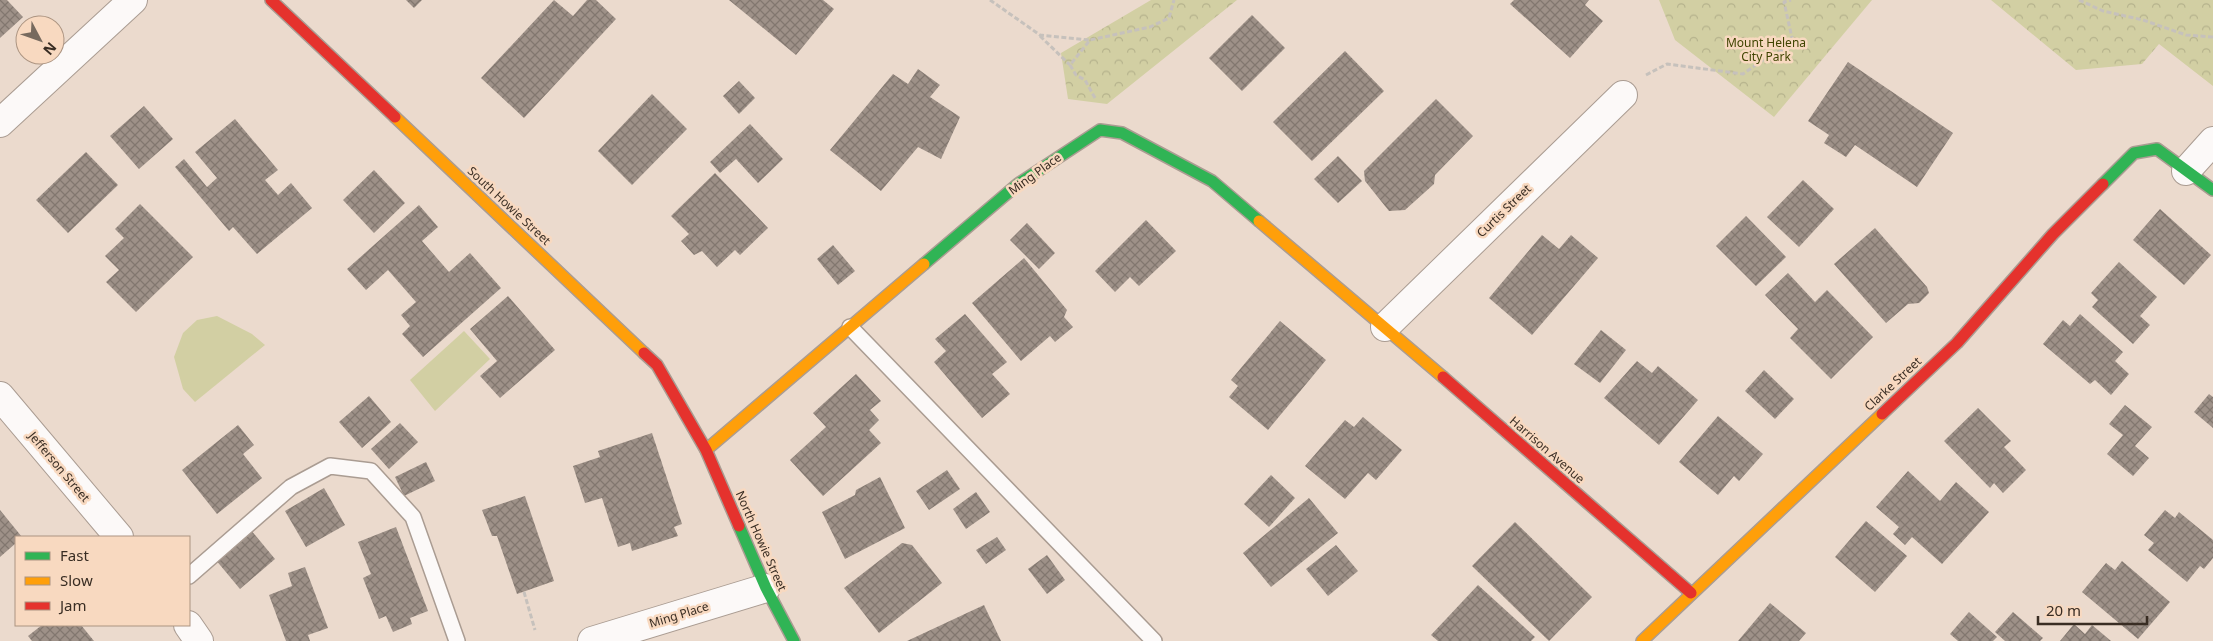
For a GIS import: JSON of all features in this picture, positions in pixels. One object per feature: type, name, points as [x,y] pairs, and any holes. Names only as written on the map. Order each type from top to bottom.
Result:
[{"type":"street","points":[[0,123],[133,0]]},
{"type":"street","name":"South Howie Street","points":[[272,0],[657,365],[706,450]]},
{"type":"street","name":"Curtis Street","points":[[1385,327],[1623,95]]},
{"type":"street","points":[[1100,130],[1122,134],[1212,181],[1385,327]]},
{"type":"street","name":"Ming Place","points":[[706,450],[1018,184],[1100,130]]},
{"type":"street","points":[[2213,141],[2186,171],[2213,190]]},
{"type":"street","name":"Clarke Street","points":[[1642,641],[1957,343],[2053,234],[2134,153],[2157,150],[2186,171]]},
{"type":"street","name":"Harrison Avenue","points":[[1385,327],[1691,593]]},
{"type":"street","name":"Jefferson Street","points":[[0,396],[118,536]]},
{"type":"street","name":"North Howie Street","points":[[706,450],[766,588],[794,641]]},
{"type":"street","name":"Ming Place","points":[[592,641],[766,588]]},
{"type":"street","points":[[189,626],[200,641]]},
{"type":"lane","points":[[850,327],[1154,641]]},
{"type":"lane","points":[[190,575],[291,487],[330,466],[371,471],[414,517],[458,641]]},
{"type":"path","points":[[990,0],[1040,35],[1070,65],[1076,75],[1085,80],[1098,103],[1100,130]]},
{"type":"path","points":[[1040,35],[1090,40],[1150,27],[1169,18],[1174,0]]},
{"type":"path","points":[[1623,95],[1650,72],[1667,64],[1743,74],[1770,55],[1794,47],[1784,1],[1791,0]]},
{"type":"path","points":[[2079,0],[2103,11],[2143,20],[2186,35],[2213,38]]},
{"type":"path","points":[[1070,65],[1090,40]]},
{"type":"path","points":[[524,592],[535,630]]},
{"type":"green space","points":[[1151,0],[1237,0],[1107,104],[1068,99],[1061,53]]},
{"type":"green space","name":"Mount Helena City Park","points":[[1659,0],[1872,0],[1774,117],[1675,40]]},
{"type":"green space","points":[[1991,0],[2213,0],[2213,86],[2159,44],[2142,64],[2076,70]]},
{"type":"green space","points":[[217,316],[252,334],[265,345],[195,402],[183,389],[174,357],[183,333],[197,320]]},
{"type":"green space","points":[[464,331],[490,359],[435,411],[410,380]]},
{"type":"building","points":[[0,0],[7,0],[21,15],[15,15],[15,24],[0,38]]},
{"type":"building","points":[[406,0],[422,0],[414,8]]},
{"type":"building","points":[[554,0],[573,16],[587,0],[596,0],[616,19],[524,118],[481,78]]},
{"type":"building","points":[[729,0],[823,0],[834,9],[796,55]]},
{"type":"building","points":[[1514,0],[1589,0],[1585,5],[1603,21],[1570,58],[1510,4]]},
{"type":"building","points":[[1252,15],[1285,48],[1242,91],[1209,58]]},
{"type":"building","points":[[1345,51],[1384,91],[1312,161],[1273,122]]},
{"type":"building","points":[[1848,62],[1953,133],[1917,187],[1855,145],[1846,157],[1824,143],[1829,135],[1808,121]]},
{"type":"building","points":[[918,69],[940,85],[930,97],[960,117],[941,159],[918,147],[881,191],[830,150],[893,74],[908,84]]},
{"type":"building","points":[[739,81],[755,98],[739,114],[723,96]]},
{"type":"building","points":[[652,94],[687,129],[632,185],[598,151]]},
{"type":"building","points":[[1436,99],[1473,136],[1435,175],[1434,184],[1405,210],[1389,211],[1365,181],[1364,171]]},
{"type":"building","points":[[144,106],[173,139],[139,169],[110,136]]},
{"type":"building","points":[[235,119],[278,170],[265,180],[278,195],[291,183],[312,208],[257,254],[233,227],[229,231],[175,167],[184,159],[207,187],[217,178],[195,152]]},
{"type":"building","points":[[750,124],[783,159],[758,183],[736,159],[720,173],[710,162]]},
{"type":"building","points":[[86,152],[118,185],[68,233],[36,200]]},
{"type":"building","points":[[1338,156],[1362,181],[1338,203],[1314,179]]},
{"type":"building","points":[[374,170],[405,203],[374,233],[343,200]]},
{"type":"building","points":[[715,173],[768,228],[740,255],[735,250],[717,267],[702,251],[694,255],[681,241],[689,234],[671,216]]},
{"type":"building","points":[[1803,180],[1834,209],[1799,247],[1767,217]]},
{"type":"building","points":[[140,204],[193,257],[136,312],[106,282],[119,270],[105,256],[124,238],[115,229]]},
{"type":"building","points":[[419,205],[438,227],[422,241],[449,272],[470,253],[501,288],[423,357],[402,334],[410,326],[401,315],[416,302],[388,270],[366,290],[347,269]]},
{"type":"building","points":[[2160,209],[2211,255],[2184,285],[2133,240]]},
{"type":"building","points":[[1746,216],[1786,257],[1756,286],[1716,246]]},
{"type":"building","points":[[1146,220],[1176,251],[1139,286],[1130,277],[1115,292],[1095,271]]},
{"type":"building","points":[[1027,223],[1055,253],[1039,269],[1010,240]]},
{"type":"building","points":[[1875,228],[1927,287],[1929,293],[1919,303],[1908,304],[1886,323],[1834,264]]},
{"type":"building","points":[[1542,235],[1559,249],[1571,235],[1598,258],[1532,335],[1489,298]]},
{"type":"building","points":[[833,245],[855,271],[838,285],[817,259]]},
{"type":"building","points":[[1024,258],[1067,310],[1064,317],[1073,327],[1055,342],[1050,336],[1021,361],[972,303]]},
{"type":"building","points":[[2119,262],[2157,297],[2140,316],[2150,325],[2133,344],[2092,307],[2098,300],[2091,293]]},
{"type":"building","points":[[1788,273],[1815,302],[1827,290],[1873,337],[1831,379],[1790,338],[1798,329],[1765,295]]},
{"type":"building","points":[[508,296],[555,350],[500,398],[480,376],[497,361],[470,329]]},
{"type":"building","points":[[965,314],[1007,362],[992,374],[1010,394],[982,418],[934,362],[946,351],[935,339]]},
{"type":"building","points":[[2080,314],[2123,352],[2115,361],[2129,374],[2111,395],[2095,380],[2090,384],[2043,344],[2063,320],[2070,326]]},
{"type":"building","points":[[1280,321],[1326,360],[1268,430],[1229,397],[1238,386],[1231,380]]},
{"type":"building","points":[[1601,330],[1626,350],[1600,383],[1574,364]]},
{"type":"building","points":[[1637,361],[1652,373],[1658,366],[1698,400],[1659,445],[1604,398]]},
{"type":"building","points":[[1764,370],[1794,399],[1775,419],[1745,391]]},
{"type":"building","points":[[856,374],[881,401],[870,410],[879,420],[869,430],[881,443],[823,496],[790,460],[826,427],[813,413]]},
{"type":"building","points":[[2209,394],[2213,397],[2213,428],[2194,412]]},
{"type":"building","points":[[369,396],[391,422],[362,448],[339,422]]},
{"type":"building","points":[[2125,405],[2152,427],[2135,446],[2149,458],[2133,476],[2107,454],[2123,435],[2109,424]]},
{"type":"building","points":[[1978,408],[2011,441],[2004,447],[2026,470],[2003,493],[1994,483],[1990,488],[1944,441]]},
{"type":"building","points":[[1718,416],[1763,454],[1739,481],[1734,476],[1718,495],[1679,462]]},
{"type":"building","points":[[1363,417],[1402,450],[1376,480],[1368,473],[1345,499],[1305,466],[1345,420],[1354,427]]},
{"type":"building","points":[[400,423],[418,442],[389,469],[371,449]]},
{"type":"building","points":[[238,425],[254,445],[243,454],[262,478],[217,514],[182,470]]},
{"type":"building","points":[[652,433],[682,524],[674,527],[678,536],[632,551],[630,543],[618,547],[602,498],[585,503],[573,466],[600,457],[598,451]]},
{"type":"building","points":[[426,462],[435,481],[404,496],[395,477]]},
{"type":"building","points":[[947,470],[960,489],[929,510],[916,491]]},
{"type":"building","points":[[1908,471],[1940,501],[1956,482],[1989,512],[1942,564],[1912,537],[1905,545],[1893,534],[1899,527],[1876,507]]},
{"type":"building","points":[[1271,475],[1295,498],[1269,527],[1244,504]]},
{"type":"building","points":[[880,477],[905,528],[845,559],[822,512],[855,495],[856,490]]},
{"type":"building","points":[[324,488],[345,525],[306,547],[285,511]]},
{"type":"building","points":[[976,492],[990,512],[966,529],[953,509]]},
{"type":"building","points":[[525,496],[554,581],[517,594],[497,536],[492,536],[482,510]]},
{"type":"building","points":[[1309,498],[1338,533],[1271,587],[1243,553]]},
{"type":"building","points":[[0,510],[21,536],[15,536],[15,544],[0,557]]},
{"type":"building","points":[[2165,510],[2175,518],[2179,512],[2213,540],[2213,558],[2204,569],[2200,566],[2187,582],[2148,550],[2154,543],[2144,535]]},
{"type":"building","points":[[1866,521],[1907,556],[1875,592],[1835,557]]},
{"type":"building","points":[[1515,522],[1592,597],[1549,641],[1472,566]]},
{"type":"building","points":[[396,527],[428,611],[410,618],[412,624],[393,632],[386,616],[379,619],[363,578],[371,574],[358,542]]},
{"type":"building","points":[[250,529],[275,559],[240,589],[215,559]]},
{"type":"building","points":[[997,537],[1006,550],[986,564],[976,550]]},
{"type":"building","points":[[902,543],[912,545],[942,583],[879,633],[844,588]]},
{"type":"building","points":[[1336,545],[1358,571],[1328,596],[1306,569]]},
{"type":"building","points":[[1047,555],[1065,580],[1047,594],[1028,569]]},
{"type":"building","points":[[2122,561],[2170,602],[2138,639],[2082,592],[2106,563],[2115,570]]},
{"type":"building","points":[[305,567],[328,628],[308,635],[310,641],[286,641],[269,595],[292,586],[288,573]]},
{"type":"building","points":[[1478,585],[1535,637],[1531,641],[1438,641],[1431,635]]},
{"type":"building","points":[[1770,603],[1806,633],[1799,641],[1738,641]]},
{"type":"building","points":[[984,605],[1001,641],[907,641]]},
{"type":"building","points":[[1969,612],[1997,637],[1993,641],[1958,641],[1950,634]]},
{"type":"building","points":[[2013,612],[2043,638],[2040,641],[2005,641],[1995,632]]},
{"type":"building","points":[[2074,624],[2085,634],[2092,625],[2111,641],[2060,641]]},
{"type":"building","points":[[41,626],[82,626],[94,641],[32,641],[28,636]]},
{"type":"traffic: fast","points":[[924,264],[1018,184],[1100,130],[1122,133],[1212,181],[1259,221]]},
{"type":"traffic: fast","points":[[2103,184],[2134,153],[2157,149],[2213,190]]},
{"type":"traffic: fast","points":[[739,526],[766,588],[794,641]]},
{"type":"traffic: slow","points":[[395,117],[644,353]]},
{"type":"traffic: slow","points":[[1259,221],[1443,377]]},
{"type":"traffic: slow","points":[[706,450],[924,264]]},
{"type":"traffic: slow","points":[[1642,641],[1882,414]]},
{"type":"traffic: jam","points":[[271,0],[395,117]]},
{"type":"traffic: jam","points":[[1882,414],[1957,343],[2053,234],[2103,184]]},
{"type":"traffic: jam","points":[[644,353],[657,365],[706,450],[739,526]]},
{"type":"traffic: jam","points":[[1443,377],[1691,593]]}]
